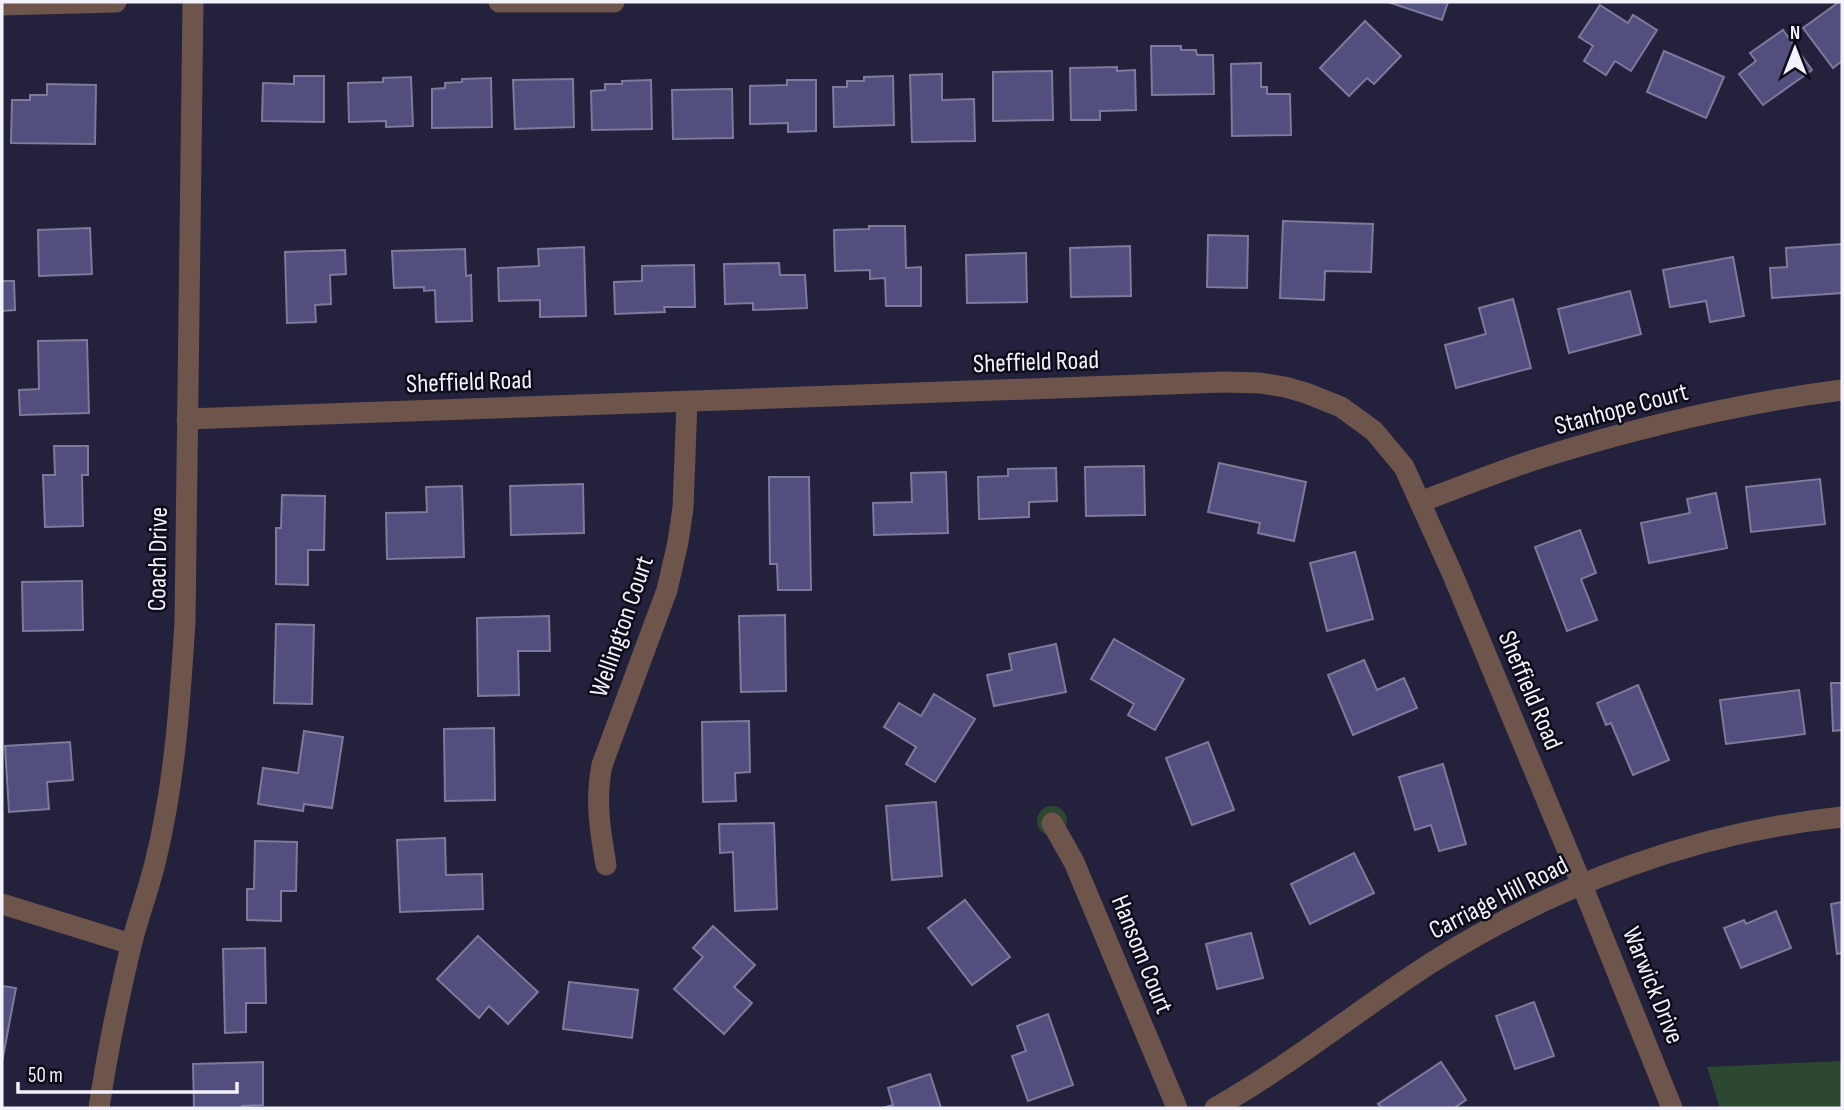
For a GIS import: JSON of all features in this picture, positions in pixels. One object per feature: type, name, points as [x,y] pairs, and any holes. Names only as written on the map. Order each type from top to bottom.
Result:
[{"type":"street","points":[[2,5],[116,2]]},
{"type":"street","name":"Coach Drive","points":[[99,1108],[107,1052],[131,944],[156,859],[171,782],[178,723],[184,622],[193,2]]},
{"type":"street","points":[[499,2],[614,2]]},
{"type":"street","name":"Sheffield Road","points":[[187,419],[1260,383],[1306,393],[1341,407],[1374,431],[1404,467],[1452,573],[1582,884]]},
{"type":"street","name":"Stanhope Court","points":[[1420,502],[1539,459],[1636,430],[1741,406],[1842,390]]},
{"type":"street","name":"Wellington Court","points":[[606,864],[598,822],[597,789],[602,765],[667,590],[683,508],[687,401]]},
{"type":"street","name":"Carriage Hill Road","points":[[1215,1108],[1329,1036],[1450,951],[1545,900],[1582,884],[1693,845],[1803,822],[1842,817]]},
{"type":"street","name":"Hansom Court","points":[[1052,823],[1074,862],[1177,1108]]},
{"type":"street","name":"Warwick Drive","points":[[1582,884],[1672,1108]]},
{"type":"street","points":[[2,904],[131,944]]},
{"type":"green space","points":[[1052,806],[1063,810],[1067,821],[1063,832],[1052,836],[1041,832],[1037,821],[1041,810]]},
{"type":"green space","points":[[1842,1061],[1842,1108],[1720,1108],[1707,1067]]},
{"type":"building","points":[[1388,2],[1448,2],[1442,20]]},
{"type":"building","points":[[1842,2],[1842,61],[1833,68],[1803,28]]},
{"type":"building","points":[[1600,5],[1628,23],[1633,15],[1657,30],[1631,71],[1615,61],[1606,75],[1584,61],[1593,46],[1579,37]]},
{"type":"building","points":[[1365,21],[1401,56],[1374,84],[1367,78],[1349,96],[1320,68]]},
{"type":"building","points":[[1783,30],[1812,70],[1763,105],[1739,74],[1756,61],[1750,53]]},
{"type":"building","points":[[1151,46],[1181,46],[1181,50],[1196,50],[1197,55],[1213,55],[1214,94],[1152,95]]},
{"type":"building","points":[[1664,51],[1724,77],[1706,118],[1647,92]]},
{"type":"building","points":[[1261,63],[1261,87],[1267,87],[1267,94],[1290,94],[1291,135],[1232,136],[1231,64]]},
{"type":"building","points":[[1117,67],[1117,71],[1135,70],[1136,110],[1100,111],[1100,120],[1071,120],[1070,68]]},
{"type":"building","points":[[1052,71],[1053,120],[993,121],[993,72]]},
{"type":"building","points":[[942,74],[942,100],[974,99],[975,141],[912,142],[910,75]]},
{"type":"building","points":[[294,76],[324,76],[324,122],[262,121],[263,83],[294,84]]},
{"type":"building","points":[[893,76],[894,125],[834,127],[833,87],[847,87],[847,81],[864,81],[864,77]]},
{"type":"building","points":[[411,77],[413,126],[386,127],[386,121],[349,122],[348,83],[383,82],[383,78]]},
{"type":"building","points":[[491,78],[492,127],[432,128],[432,89],[445,88],[445,83],[462,82],[462,79]]},
{"type":"building","points":[[573,79],[574,127],[515,129],[513,80]]},
{"type":"building","points":[[651,80],[652,129],[592,130],[591,91],[605,90],[605,84]]},
{"type":"building","points":[[787,80],[816,80],[816,131],[788,132],[788,123],[750,124],[750,86],[787,85]]},
{"type":"building","points":[[47,84],[96,85],[95,144],[11,143],[12,100],[30,100],[30,95],[47,95]]},
{"type":"building","points":[[732,89],[733,138],[673,139],[672,90]]},
{"type":"building","points":[[1283,221],[1373,224],[1371,272],[1325,271],[1324,300],[1280,298]]},
{"type":"building","points":[[869,226],[905,226],[906,268],[921,267],[921,306],[886,306],[885,278],[870,279],[870,270],[835,271],[834,230],[869,229]]},
{"type":"building","points":[[90,228],[92,274],[39,276],[38,230]]},
{"type":"building","points":[[1208,235],[1248,236],[1247,288],[1207,287]]},
{"type":"building","points":[[1842,244],[1842,293],[1772,298],[1770,268],[1787,267],[1786,248]]},
{"type":"building","points":[[1130,246],[1131,296],[1071,297],[1070,248]]},
{"type":"building","points":[[584,247],[586,316],[540,317],[540,300],[499,301],[498,268],[539,266],[538,249]]},
{"type":"building","points":[[465,249],[466,276],[471,275],[472,321],[436,322],[435,290],[424,291],[424,287],[394,288],[392,251]]},
{"type":"building","points":[[345,250],[346,274],[330,275],[331,304],[315,305],[316,322],[287,323],[285,252]]},
{"type":"building","points":[[1026,253],[1027,302],[967,303],[966,255]]},
{"type":"building","points":[[1733,257],[1744,316],[1710,322],[1706,301],[1670,307],[1663,270]]},
{"type":"building","points":[[779,263],[780,275],[805,275],[807,308],[753,310],[753,303],[725,304],[724,264]]},
{"type":"building","points":[[694,265],[695,307],[664,307],[665,312],[615,314],[614,282],[642,281],[642,266]]},
{"type":"building","points":[[2,281],[14,281],[15,310],[2,311]]},
{"type":"building","points":[[1630,291],[1641,334],[1569,353],[1558,309]]},
{"type":"building","points":[[1513,299],[1531,368],[1456,388],[1445,345],[1486,334],[1479,308]]},
{"type":"building","points":[[87,340],[89,413],[20,415],[19,390],[39,389],[38,341]]},
{"type":"building","points":[[54,446],[88,446],[88,475],[82,475],[83,526],[45,527],[43,475],[55,475]]},
{"type":"building","points":[[1219,463],[1306,482],[1294,541],[1258,533],[1260,523],[1208,512]]},
{"type":"building","points":[[1144,466],[1145,515],[1086,516],[1085,467]]},
{"type":"building","points":[[1056,468],[1057,501],[1029,502],[1029,517],[979,519],[978,477],[1008,476],[1008,469]]},
{"type":"building","points":[[946,472],[948,533],[874,535],[873,503],[912,502],[911,473]]},
{"type":"building","points":[[769,477],[809,477],[811,590],[778,590],[777,564],[770,564]]},
{"type":"building","points":[[1820,479],[1825,524],[1751,532],[1746,487]]},
{"type":"building","points":[[583,484],[584,533],[511,535],[510,486]]},
{"type":"building","points":[[462,486],[464,557],[387,559],[386,513],[427,512],[426,487]]},
{"type":"building","points":[[1716,493],[1727,548],[1649,563],[1641,523],[1690,513],[1687,499]]},
{"type":"building","points":[[282,495],[325,496],[324,550],[308,550],[308,585],[276,584],[276,528],[281,528]]},
{"type":"building","points":[[1580,530],[1596,573],[1581,579],[1597,620],[1567,631],[1535,547]]},
{"type":"building","points":[[1355,552],[1373,619],[1327,631],[1310,563]]},
{"type":"building","points":[[82,581],[83,630],[23,631],[22,582]]},
{"type":"building","points":[[785,615],[786,691],[741,692],[739,616]]},
{"type":"building","points":[[549,616],[550,651],[518,651],[519,695],[478,696],[477,618]]},
{"type":"building","points":[[276,624],[314,625],[312,704],[274,703]]},
{"type":"building","points":[[1114,639],[1184,679],[1155,730],[1128,715],[1134,704],[1091,679]]},
{"type":"building","points":[[1056,644],[1066,692],[994,706],[987,675],[1012,670],[1009,654]]},
{"type":"building","points":[[1364,660],[1377,690],[1404,678],[1417,708],[1353,735],[1328,675]]},
{"type":"building","points":[[1831,683],[1842,683],[1842,730],[1833,731]]},
{"type":"building","points":[[1638,685],[1669,760],[1633,775],[1611,723],[1606,725],[1597,703]]},
{"type":"building","points":[[1799,690],[1805,734],[1726,744],[1720,700]]},
{"type":"building","points":[[934,694],[975,719],[935,782],[906,764],[916,747],[884,727],[899,703],[921,716]]},
{"type":"building","points":[[749,721],[750,772],[735,773],[736,801],[703,802],[702,722]]},
{"type":"building","points":[[494,728],[495,800],[445,801],[444,729]]},
{"type":"building","points":[[304,731],[343,737],[332,808],[304,804],[303,811],[258,804],[263,768],[298,773]]},
{"type":"building","points":[[70,742],[73,780],[47,782],[49,809],[9,812],[5,746]]},
{"type":"building","points":[[1208,742],[1234,810],[1192,825],[1166,758]]},
{"type":"building","points":[[1443,764],[1466,844],[1439,851],[1431,825],[1415,830],[1399,777]]},
{"type":"building","points":[[936,802],[942,876],[892,880],[886,806]]},
{"type":"building","points":[[774,823],[777,909],[735,911],[733,852],[720,853],[719,824]]},
{"type":"building","points":[[445,838],[446,875],[482,874],[483,909],[400,912],[397,840]]},
{"type":"building","points":[[255,841],[297,842],[296,891],[281,891],[281,921],[247,920],[247,889],[254,889]]},
{"type":"building","points":[[1354,853],[1374,893],[1310,924],[1291,884]]},
{"type":"building","points":[[965,900],[1010,957],[972,985],[928,928]]},
{"type":"building","points":[[1842,902],[1842,953],[1837,954],[1831,904]]},
{"type":"building","points":[[1776,911],[1791,948],[1741,968],[1724,928],[1744,920],[1746,924]]},
{"type":"building","points":[[713,926],[755,965],[734,987],[752,1003],[724,1034],[674,989],[703,957],[693,948]]},
{"type":"building","points":[[1251,933],[1263,978],[1217,989],[1206,944]]},
{"type":"building","points":[[478,936],[538,992],[508,1024],[489,1006],[479,1018],[437,979]]},
{"type":"building","points":[[265,948],[266,1003],[246,1003],[246,1032],[225,1033],[223,949]]},
{"type":"building","points":[[569,982],[638,990],[632,1038],[563,1029]]},
{"type":"building","points":[[2,986],[16,988],[2,1062]]},
{"type":"building","points":[[1534,1002],[1554,1056],[1515,1069],[1496,1016]]},
{"type":"building","points":[[1048,1014],[1073,1085],[1028,1101],[1012,1056],[1026,1051],[1017,1026]]},
{"type":"building","points":[[263,1062],[263,1105],[194,1108],[193,1064]]},
{"type":"building","points":[[1441,1062],[1466,1100],[1454,1108],[1382,1108],[1378,1104]]},
{"type":"building","points":[[930,1074],[941,1108],[882,1108],[893,1105],[888,1088]]}]
